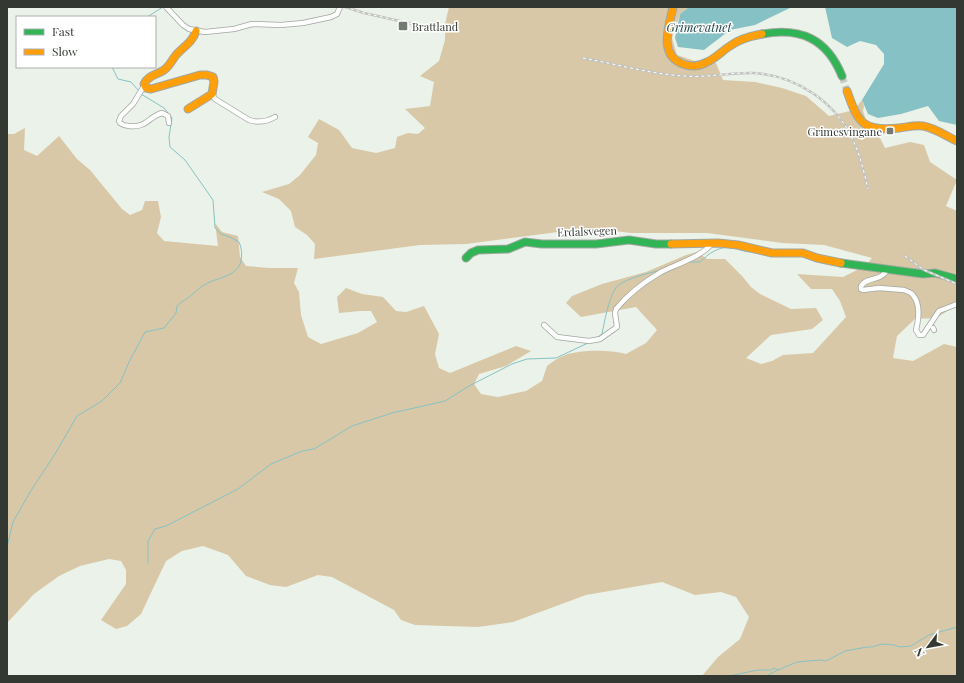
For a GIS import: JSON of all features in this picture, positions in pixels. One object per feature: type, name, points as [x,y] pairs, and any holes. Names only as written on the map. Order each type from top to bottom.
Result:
[{"type":"street","points":[[166,7],[183,25],[196,31],[205,32],[234,29],[252,24],[292,25],[331,17],[337,14],[340,7]]},
{"type":"street","points":[[673,7],[667,36],[667,45],[672,57],[684,64],[693,66],[703,64],[736,42],[754,36],[776,32],[790,32],[809,37],[822,45],[834,58],[842,76]]},
{"type":"street","points":[[169,123],[168,116],[162,113],[138,126],[121,125],[119,118],[133,104],[146,80],[164,70],[176,55],[190,44],[196,31]]},
{"type":"street","points":[[141,90],[155,89],[181,80],[208,75],[214,78],[212,94],[215,99],[254,122],[268,121],[274,117]]},
{"type":"street","points":[[847,91],[857,117],[864,125],[870,128],[882,130],[923,126],[936,130],[957,141]]},
{"type":"street","points":[[188,109],[212,94]]},
{"type":"street","name":"Erdalsvegen","points":[[466,258],[471,253],[478,250],[508,249],[525,242],[542,244],[596,244],[629,240],[656,244],[712,243],[727,244],[772,253],[806,254],[817,258],[887,270],[900,270],[923,274],[935,273],[957,279]]},
{"type":"street","points":[[544,325],[553,334],[561,338],[590,341],[600,339],[616,328],[618,325],[615,315],[616,309],[637,287],[662,271],[695,256],[712,243]]},
{"type":"street","points":[[887,270],[886,273],[880,278],[864,282],[861,289],[873,288],[911,292],[916,300],[919,316],[916,330],[919,335],[923,335],[939,311],[957,304]]},
{"type":"shaded area","points":[[449,7],[689,7],[680,14],[672,38],[677,55],[701,63],[716,63],[723,80],[755,82],[782,88],[806,96],[829,116],[854,110],[862,100],[864,106],[863,111],[869,129],[879,136],[885,148],[910,142],[924,145],[930,162],[957,180],[946,206],[957,211],[957,308],[954,307],[936,318],[915,319],[897,336],[893,358],[913,361],[944,344],[957,347],[957,676],[702,676],[718,657],[740,639],[749,617],[736,597],[721,592],[695,595],[662,582],[586,595],[513,622],[478,627],[415,625],[401,620],[394,610],[332,577],[318,575],[286,587],[270,585],[246,576],[228,555],[203,546],[182,551],[166,561],[141,614],[127,626],[116,629],[101,620],[126,584],[126,570],[121,561],[109,559],[80,566],[59,576],[34,594],[7,623],[7,134],[14,134],[25,128],[24,150],[37,156],[59,136],[77,159],[90,170],[122,209],[130,215],[142,210],[145,201],[158,201],[161,217],[157,233],[164,241],[218,246],[215,223],[222,232],[238,236],[240,257],[246,266],[298,268],[294,283],[299,292],[301,315],[308,337],[321,344],[358,333],[377,322],[371,311],[339,313],[337,297],[346,288],[362,294],[383,297],[396,311],[406,312],[424,306],[439,334],[435,354],[439,368],[450,373],[516,346],[531,351],[506,366],[479,374],[474,384],[481,394],[498,397],[526,391],[542,381],[547,366],[563,356],[578,352],[594,351],[626,354],[646,343],[657,330],[636,307],[581,317],[566,303],[572,296],[602,284],[646,272],[686,255],[697,252],[707,259],[725,259],[751,287],[760,294],[791,309],[816,308],[823,320],[812,329],[771,335],[746,358],[761,364],[772,361],[783,355],[813,353],[846,317],[840,301],[832,289],[811,289],[797,274],[843,277],[865,266],[872,258],[824,245],[782,243],[707,233],[631,233],[606,230],[574,234],[558,232],[466,244],[420,245],[314,259],[315,244],[307,235],[295,227],[291,211],[279,199],[262,192],[289,184],[300,175],[316,155],[318,143],[308,137],[319,119],[339,130],[352,148],[376,153],[395,148],[397,137],[408,133],[418,134],[425,128],[405,109],[430,106],[434,82],[420,76],[439,61],[445,40],[445,24]]},
{"type":"water","name":"Grimevatnet","points":[[689,7],[792,7],[755,25],[730,30],[704,50],[678,47],[675,38],[680,14]]},
{"type":"water","points":[[825,7],[957,7],[957,125],[939,121],[928,106],[901,114],[878,118],[868,114],[862,100],[884,64],[884,54],[876,45],[860,41],[847,47],[832,38]]},
{"type":"waterway","points":[[149,16],[163,7]]},
{"type":"waterway","points":[[112,68],[118,79],[131,82],[139,91]]},
{"type":"waterway","points":[[7,547],[13,522],[77,416],[102,401],[120,383],[145,332],[164,328],[176,313],[178,305],[199,288],[236,270],[241,261],[242,252],[239,242],[221,234],[215,228],[213,200],[185,160],[170,147],[169,137],[172,118],[164,108],[141,94]]},
{"type":"waterway","points":[[689,262],[700,262],[710,253],[728,247],[751,252]]},
{"type":"waterway","points":[[900,268],[934,270]]},
{"type":"waterway","points":[[598,337],[602,334],[611,298],[618,285],[636,277],[661,270]]},
{"type":"waterway","points":[[148,563],[148,541],[155,529],[166,526],[238,489],[271,464],[302,451],[314,449],[352,426],[392,413],[445,401],[469,386],[512,364],[527,359],[556,358],[588,343]]},
{"type":"waterway","points":[[729,676],[758,670],[771,670],[774,668],[778,670],[797,662],[826,661],[845,651],[882,644],[900,647],[911,646],[929,635],[957,627]]},
{"type":"waterway","points":[[766,676],[778,670]]},
{"type":"tunnel","points":[[842,76],[847,91]]},
{"type":"railway","points":[[345,7],[364,13],[422,26]]},
{"type":"railway","points":[[583,58],[671,75],[702,76],[754,73],[770,75],[799,85],[825,102],[845,126],[858,152],[868,189]]},
{"type":"railway","points":[[905,256],[924,270],[957,284]]},
{"type":"traffic: fast","points":[[762,34],[789,32],[811,38],[829,53],[842,76]]},
{"type":"traffic: fast","points":[[466,258],[471,253],[478,250],[508,249],[525,242],[542,244],[596,244],[629,240],[656,244],[671,244]]},
{"type":"traffic: fast","points":[[841,263],[923,274],[935,273],[957,279]]},
{"type":"traffic: slow","points":[[673,7],[668,31],[668,47],[670,54],[675,60],[689,66],[695,66],[713,59],[737,41],[762,34]]},
{"type":"traffic: slow","points":[[188,109],[212,94],[214,82],[213,77],[200,75],[151,89],[146,88],[144,84],[150,77],[168,67],[176,55],[190,41],[196,31]]},
{"type":"traffic: slow","points":[[847,91],[859,118],[870,126],[887,129],[923,126],[936,130],[957,141]]},
{"type":"traffic: slow","points":[[671,244],[718,243],[738,245],[772,253],[803,253],[817,258],[841,263]]},
{"type":"place","name":"Brattland","points":[[403,26]]},
{"type":"place","name":"Grimesvingane","points":[[890,131]]}]
